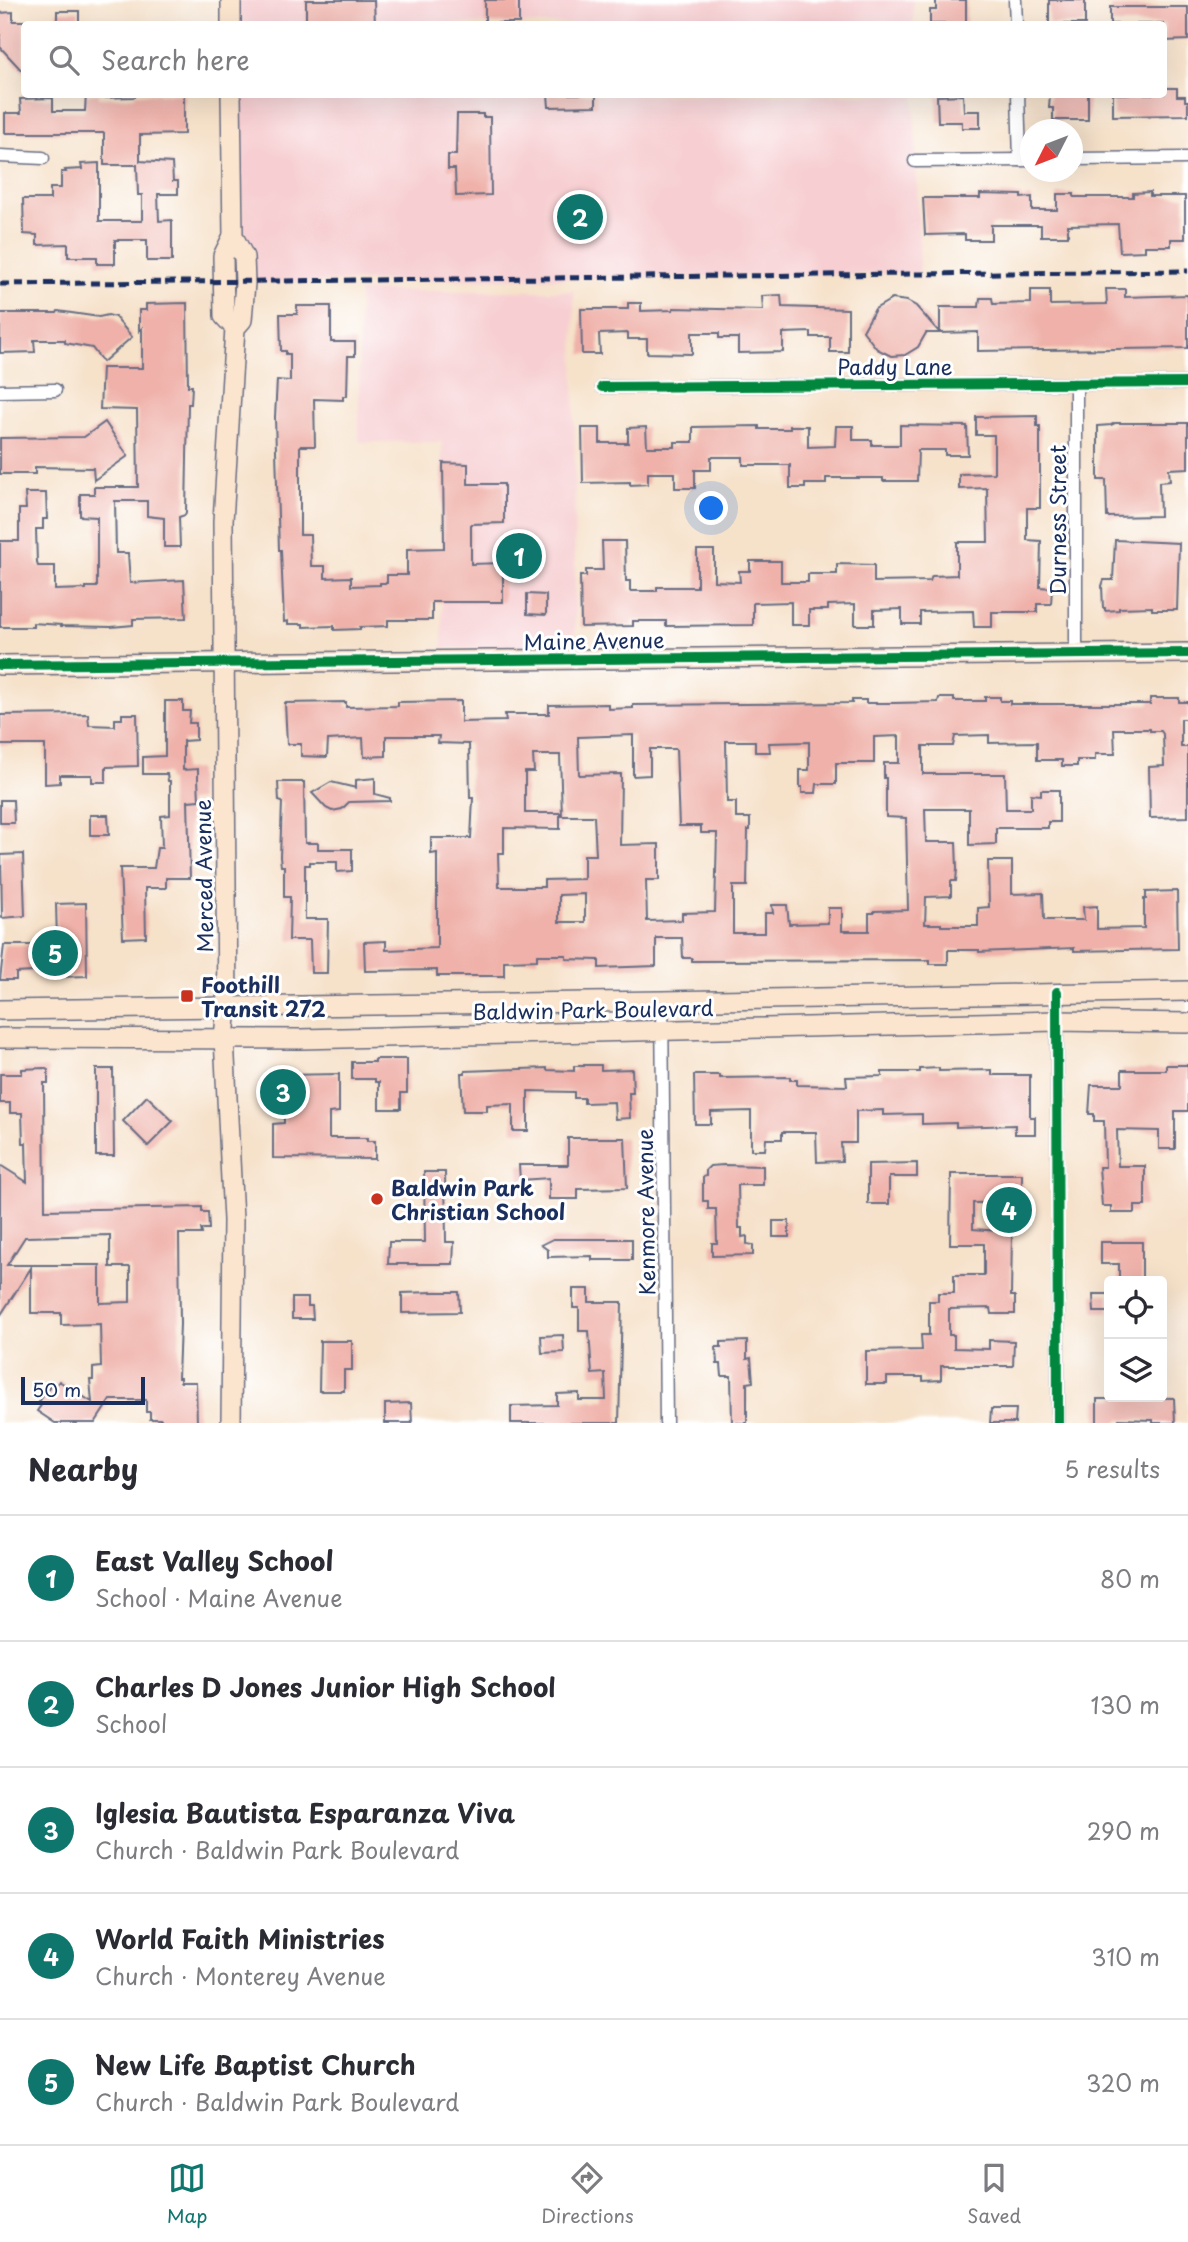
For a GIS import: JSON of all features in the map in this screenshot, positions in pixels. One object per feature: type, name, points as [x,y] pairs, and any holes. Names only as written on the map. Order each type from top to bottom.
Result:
[{"type":"main road","points":[[230,0],[231,21]]},
{"type":"main road","name":"Merced Avenue","points":[[231,98],[233,236],[223,256],[224,316],[234,328],[223,521],[227,1008],[224,1037],[233,1220],[231,1423]]},
{"type":"main road","name":"Maine Avenue","points":[[0,665],[1188,653]]},
{"type":"main road","name":"Baldwin Park Boulevard","points":[[0,1010],[1188,991]]},
{"type":"main road","name":"Baldwin Park Boulevard","points":[[0,1038],[301,1039],[1056,1021],[1188,1023]]},
{"type":"street","points":[[1015,0],[1016,21]]},
{"type":"street","points":[[1018,98],[1021,119]]},
{"type":"street","points":[[0,156],[43,158]]},
{"type":"street","points":[[1083,159],[1188,158]]},
{"type":"street","points":[[915,161],[1020,160]]},
{"type":"street","name":"Paddy Lane","points":[[602,387],[1188,383]]},
{"type":"street","name":"Durness Street","points":[[1076,384],[1076,655]]},
{"type":"street","points":[[0,391],[55,390]]},
{"type":"street","points":[[1057,992],[1059,1423]]},
{"type":"street","name":"Kenmore Avenue","points":[[662,1001],[666,1423]]},
{"type":"shaded area","points":[[234,0],[913,0],[913,21],[235,21]]},
{"type":"shaded area","points":[[238,98],[914,98],[920,273],[245,283]]},
{"type":"shaded area","points":[[359,291],[574,291],[575,649],[442,648],[442,442],[359,442]]},
{"type":"building","points":[[306,0],[374,0],[375,21],[306,21]]},
{"type":"building","points":[[485,0],[519,0],[519,21],[485,21]]},
{"type":"building","points":[[936,0],[966,0],[966,21],[930,21],[930,10],[936,10]]},
{"type":"building","points":[[1049,0],[1085,0],[1085,21],[1049,21]]},
{"type":"building","points":[[1110,7],[1188,7],[1188,40],[1167,41],[1167,21],[1110,21]]},
{"type":"building","points":[[57,11],[79,11],[79,21],[57,21]]},
{"type":"building","points":[[13,12],[13,21],[21,21],[21,70],[0,47],[0,13]]},
{"type":"building","points":[[1167,88],[1177,88],[1177,96],[1185,96],[1185,101],[1188,101],[1188,115],[1113,116],[1113,98],[1167,98]]},
{"type":"building","points":[[53,98],[53,111],[85,111],[86,98],[184,98],[184,134],[140,135],[140,161],[172,163],[173,181],[178,181],[178,194],[158,194],[159,221],[172,220],[172,261],[147,261],[147,240],[115,240],[115,264],[97,264],[97,257],[68,257],[68,244],[37,245],[37,235],[24,234],[23,199],[50,199],[50,188],[61,188],[61,172],[82,169],[81,164],[99,163],[99,221],[142,221],[142,195],[138,195],[137,165],[104,165],[104,133],[5,133],[5,113],[21,113],[20,99]]},
{"type":"building","points":[[548,98],[596,98],[596,106],[549,107]]},
{"type":"building","points":[[937,98],[963,98],[964,111],[980,111],[980,128],[962,128],[962,122],[938,122]]},
{"type":"building","points":[[1050,98],[1088,98],[1088,120],[1053,119],[1053,108],[1049,108]]},
{"type":"building","points":[[457,114],[483,114],[483,117],[490,117],[491,195],[456,196],[455,169],[448,169],[448,155],[456,155]]},
{"type":"building","points":[[1150,192],[1150,196],[1185,196],[1185,239],[1171,239],[1171,246],[1145,246],[1145,251],[1120,252],[1118,224],[1068,225],[1068,236],[1041,236],[1041,225],[991,225],[991,240],[965,240],[965,234],[925,235],[923,198],[980,198],[980,194],[1021,195],[1021,198],[1032,197],[1032,210],[1057,210],[1057,194],[1074,194],[1074,197],[1133,197],[1133,193]]},
{"type":"building","points":[[1106,289],[1125,289],[1125,297],[1188,295],[1188,348],[978,351],[978,332],[940,333],[940,307],[979,307],[980,298],[992,298],[993,304],[1031,303],[1031,290],[1050,290],[1050,305],[1107,304]]},
{"type":"building","points":[[781,295],[782,307],[848,309],[848,352],[830,352],[830,337],[811,337],[811,332],[783,333],[783,352],[738,353],[738,338],[719,338],[719,333],[692,333],[692,354],[647,353],[647,339],[628,339],[628,333],[599,334],[600,354],[582,354],[581,309],[628,309],[628,303],[641,303],[641,311],[673,308],[763,310],[762,296]]},
{"type":"building","points":[[892,299],[907,301],[916,306],[940,333],[926,333],[918,347],[905,355],[891,356],[877,349],[863,331],[875,309]]},
{"type":"building","points":[[187,303],[188,386],[192,386],[191,404],[188,404],[186,512],[179,517],[180,547],[164,547],[164,518],[147,516],[147,501],[115,501],[116,553],[128,553],[130,583],[184,580],[186,618],[133,619],[133,625],[111,627],[33,623],[33,627],[0,627],[0,541],[19,541],[19,509],[26,509],[25,493],[46,493],[47,519],[43,519],[43,529],[36,529],[37,563],[38,566],[55,566],[55,590],[97,587],[97,517],[80,516],[80,494],[94,494],[94,487],[138,487],[137,410],[100,409],[102,368],[142,368],[139,310],[146,310],[146,304]]},
{"type":"building","points":[[297,306],[331,306],[331,342],[355,342],[355,356],[348,356],[347,396],[343,396],[343,400],[314,399],[315,446],[300,446],[300,535],[310,535],[311,566],[325,566],[325,578],[351,577],[351,586],[380,585],[387,583],[387,575],[407,575],[407,549],[444,548],[443,463],[468,464],[468,484],[504,484],[504,523],[471,524],[471,564],[503,563],[503,602],[432,602],[432,620],[388,620],[388,626],[360,629],[334,630],[334,626],[303,627],[303,624],[284,622],[275,417],[277,380],[290,381],[290,354],[281,351],[280,314],[297,314]]},
{"type":"building","points":[[58,311],[115,317],[132,337],[103,362],[92,348],[65,343],[65,340],[34,340],[35,352],[0,353],[0,313]]},
{"type":"building","points":[[1037,416],[1037,426],[1040,426],[1040,508],[1027,508],[1027,540],[1041,541],[1040,587],[1052,588],[1051,604],[1037,604],[1037,612],[992,612],[992,627],[974,627],[973,611],[920,612],[920,624],[902,624],[902,609],[874,610],[874,625],[855,625],[855,604],[828,605],[828,610],[809,610],[809,625],[791,625],[791,602],[753,603],[753,625],[666,626],[666,621],[633,621],[633,626],[581,627],[580,576],[586,576],[586,570],[603,570],[602,541],[625,541],[626,581],[630,581],[630,591],[657,591],[657,587],[697,587],[697,550],[714,550],[714,581],[740,582],[739,571],[750,571],[750,561],[781,561],[781,582],[808,582],[808,574],[837,574],[837,564],[874,565],[874,582],[930,581],[932,576],[957,575],[957,542],[988,542],[987,488],[959,489],[959,474],[994,473],[994,435],[976,435],[976,417]]},
{"type":"building","points":[[105,422],[128,456],[94,480],[93,468],[35,467],[35,474],[0,474],[0,438],[84,437]]},
{"type":"building","points":[[1115,423],[1188,423],[1188,468],[1169,469],[1170,481],[1159,482],[1160,516],[1107,517],[1106,480],[1098,480],[1098,426]]},
{"type":"building","points":[[900,425],[967,426],[968,455],[945,455],[945,450],[918,450],[917,481],[826,478],[826,484],[805,484],[805,488],[790,488],[790,465],[743,465],[743,457],[711,457],[711,470],[695,470],[695,488],[675,488],[675,473],[648,473],[648,484],[583,483],[582,428],[600,428],[600,443],[628,443],[628,428],[646,427],[647,447],[675,447],[675,442],[693,442],[693,427],[759,426],[759,429],[790,429],[790,426],[808,426],[808,447],[835,446],[836,426],[853,426],[853,440],[872,440],[872,445],[900,445]]},
{"type":"building","points":[[1115,540],[1179,543],[1177,610],[1152,610],[1152,607],[1105,611],[1102,586],[1104,580],[1113,580]]},
{"type":"building","points":[[527,594],[546,595],[546,615],[527,614]]},
{"type":"building","points":[[985,697],[1000,697],[1000,701],[1010,701],[1010,704],[1150,704],[1150,698],[1179,698],[1179,702],[1188,702],[1188,719],[1181,719],[1181,747],[1188,747],[1188,817],[1150,818],[1149,767],[1164,766],[1161,731],[1114,729],[1115,754],[1095,754],[1095,760],[1077,760],[1077,766],[1062,766],[1062,760],[1037,760],[1037,742],[989,743],[989,735],[955,736],[953,746],[923,746],[923,774],[1005,774],[1006,809],[1031,809],[1031,794],[1041,795],[1041,790],[1059,790],[1059,822],[1048,822],[1048,828],[996,828],[996,844],[969,845],[969,809],[925,809],[926,842],[956,842],[957,869],[956,881],[951,881],[951,896],[926,897],[925,924],[978,926],[978,908],[989,907],[988,861],[1012,861],[1012,894],[1043,893],[1044,920],[1084,920],[1083,907],[1097,906],[1097,929],[1144,928],[1146,892],[1177,891],[1178,949],[1074,951],[1074,948],[979,952],[948,950],[948,964],[930,964],[930,960],[692,961],[692,958],[683,958],[682,938],[656,938],[656,966],[599,968],[599,960],[566,959],[566,955],[537,955],[537,960],[504,961],[504,976],[437,976],[437,970],[365,971],[364,942],[386,941],[386,950],[437,948],[437,853],[431,854],[431,838],[471,838],[473,798],[470,798],[469,744],[438,743],[439,736],[386,736],[386,756],[364,757],[363,738],[328,740],[327,757],[301,756],[301,744],[287,744],[285,703],[346,702],[346,707],[398,706],[398,702],[461,701],[461,722],[506,721],[505,714],[549,714],[549,705],[608,704],[608,709],[633,708],[633,705],[852,703],[852,700],[866,700],[866,703],[938,702],[939,698],[985,701]],"holes":[[[633,735],[633,776],[650,775],[650,749],[676,749],[679,826],[701,826],[701,833],[717,833],[715,912],[682,913],[682,920],[647,921],[646,880],[659,880],[659,844],[620,845],[621,774],[579,775],[578,737]],[[899,736],[899,763],[884,763],[886,817],[906,818],[908,910],[874,911],[869,913],[869,931],[842,931],[842,908],[828,908],[828,923],[789,924],[787,905],[772,905],[773,913],[765,913],[765,933],[733,933],[733,886],[747,886],[750,818],[736,818],[736,802],[727,802],[726,741],[755,741],[755,752],[770,752],[769,743],[809,742],[809,770],[800,770],[800,787],[802,793],[816,793],[817,784],[836,784],[836,763],[874,763],[874,737]],[[533,755],[560,755],[562,816],[594,816],[596,855],[584,855],[584,879],[544,880],[544,887],[499,887],[498,853],[504,853],[504,828],[560,829],[560,813],[525,813],[525,772],[534,772]],[[585,894],[585,922],[559,922],[559,895]]]},
{"type":"building","points":[[165,701],[183,701],[183,711],[190,711],[189,723],[196,723],[196,740],[183,741],[183,770],[198,769],[199,800],[188,801],[190,878],[166,878],[166,888],[145,888],[146,937],[123,938],[120,868],[154,868],[157,848],[162,848],[161,816],[170,815],[170,781],[167,774],[143,774],[143,757],[165,756]]},
{"type":"building","points":[[88,714],[89,725],[115,726],[115,719],[122,719],[122,714],[137,714],[138,766],[106,767],[106,782],[92,782],[92,775],[60,775],[60,783],[45,784],[45,745],[0,745],[0,715]]},
{"type":"building","points":[[375,778],[375,794],[390,798],[390,801],[349,802],[342,809],[332,811],[312,793],[331,782],[356,788],[356,780]]},
{"type":"building","points":[[278,782],[304,782],[305,843],[318,843],[318,849],[352,849],[352,871],[337,872],[337,862],[310,862],[310,865],[305,865],[305,919],[328,919],[327,973],[311,973],[310,940],[289,940],[290,897],[284,897],[284,866],[281,866],[280,857],[282,802],[279,801]]},
{"type":"building","points":[[0,800],[13,800],[14,823],[0,823]]},
{"type":"building","points":[[90,815],[108,815],[109,835],[90,835]]},
{"type":"building","points":[[23,854],[25,916],[2,918],[1,855]]},
{"type":"building","points":[[86,903],[87,976],[58,977],[56,904]]},
{"type":"building","points":[[4,945],[33,945],[33,972],[16,973],[16,980],[0,980]]},
{"type":"building","points":[[375,1059],[407,1059],[407,1093],[401,1093],[401,1109],[379,1109],[379,1082],[375,1082],[375,1079],[352,1079],[352,1062],[375,1062]]},
{"type":"building","points":[[601,1065],[601,1070],[632,1069],[630,1118],[615,1119],[614,1102],[584,1103],[584,1098],[574,1098],[574,1092],[528,1091],[528,1131],[513,1131],[513,1104],[487,1105],[487,1111],[463,1111],[461,1073],[465,1071],[547,1068],[574,1071],[574,1066]]},
{"type":"building","points":[[1166,1065],[1188,1065],[1188,1111],[1175,1111],[1175,1149],[1159,1149],[1159,1131],[1117,1130],[1118,1166],[1145,1166],[1145,1206],[1135,1206],[1135,1213],[1111,1213],[1111,1206],[1102,1206],[1099,1167],[1105,1167],[1104,1121],[1094,1121],[1094,1114],[1089,1114],[1091,1085],[1122,1085],[1122,1070],[1166,1070]]},
{"type":"building","points":[[939,1068],[939,1071],[992,1070],[992,1075],[1030,1075],[1030,1117],[1035,1117],[1035,1134],[1015,1134],[1015,1125],[956,1127],[956,1123],[922,1124],[922,1114],[883,1115],[883,1110],[856,1111],[856,1143],[841,1143],[842,1161],[817,1162],[816,1132],[782,1132],[782,1139],[766,1139],[765,1150],[751,1150],[751,1111],[711,1112],[711,1124],[695,1124],[694,1075],[720,1075],[720,1078],[790,1077],[790,1080],[797,1080],[797,1085],[847,1086],[846,1077],[882,1076],[882,1072],[920,1072],[920,1069]]},
{"type":"building","points":[[22,1069],[48,1070],[48,1083],[44,1083],[45,1210],[202,1207],[202,1212],[208,1212],[209,1229],[201,1229],[202,1234],[179,1234],[178,1378],[180,1382],[196,1382],[197,1423],[161,1423],[161,1419],[150,1419],[150,1412],[146,1412],[146,1400],[110,1400],[95,1423],[55,1423],[37,1411],[42,1404],[39,1402],[51,1384],[55,1387],[59,1381],[92,1402],[90,1380],[93,1380],[93,1368],[101,1367],[100,1324],[61,1325],[61,1313],[31,1313],[31,1268],[0,1316],[0,1165],[27,1182],[22,1113],[10,1113],[10,1103],[0,1103],[0,1074],[22,1074]],"holes":[[[110,1235],[110,1267],[130,1267],[130,1302],[100,1303],[100,1265],[7,1265],[25,1237]]]},
{"type":"building","points":[[96,1069],[113,1069],[114,1156],[96,1156]]},
{"type":"building","points":[[339,1074],[339,1112],[329,1113],[329,1138],[367,1138],[367,1141],[375,1141],[375,1159],[273,1158],[273,1124],[284,1123],[283,1075]]},
{"type":"building","points":[[147,1096],[173,1121],[148,1146],[123,1121]]},
{"type":"building","points":[[568,1138],[625,1138],[627,1188],[578,1189],[578,1199],[549,1199],[549,1178],[520,1180],[519,1165],[568,1165]]},
{"type":"building","points":[[917,1163],[917,1177],[889,1177],[889,1204],[868,1204],[868,1164]]},
{"type":"building","points":[[710,1166],[763,1166],[763,1185],[738,1185],[739,1228],[742,1228],[742,1237],[747,1236],[747,1244],[753,1245],[753,1255],[712,1256],[712,1243],[717,1243],[716,1209],[708,1209],[708,1201],[703,1201],[703,1177]]},
{"type":"building","points":[[424,1172],[445,1172],[446,1242],[454,1242],[453,1264],[388,1264],[389,1242],[425,1242]]},
{"type":"building","points":[[951,1174],[1022,1174],[1022,1202],[973,1203],[973,1229],[1012,1232],[1011,1296],[1015,1296],[1015,1314],[992,1314],[991,1308],[949,1309],[949,1335],[954,1335],[954,1348],[989,1349],[989,1340],[1014,1341],[1013,1366],[941,1366],[941,1380],[887,1377],[887,1384],[866,1384],[866,1351],[922,1350],[921,1335],[929,1335],[929,1301],[938,1301],[938,1293],[954,1293],[954,1275],[984,1275],[984,1244],[950,1244]]},
{"type":"building","points":[[773,1221],[789,1221],[789,1237],[773,1237]]},
{"type":"building","points":[[553,1239],[632,1239],[632,1260],[592,1260],[592,1256],[548,1257],[548,1250],[541,1245]]},
{"type":"building","points":[[1101,1242],[1142,1242],[1142,1276],[1119,1276],[1119,1264],[1101,1264]]},
{"type":"building","points":[[573,1289],[589,1289],[589,1302],[622,1302],[619,1423],[511,1423],[511,1406],[557,1405],[557,1394],[579,1393],[579,1400],[606,1400],[605,1373],[592,1374],[589,1331],[579,1331],[579,1308],[573,1308]]},
{"type":"building","points":[[459,1292],[460,1312],[402,1313],[402,1293]]},
{"type":"building","points":[[1093,1294],[1104,1294],[1104,1312],[1094,1312]]},
{"type":"building","points":[[292,1298],[308,1298],[313,1319],[292,1319]]},
{"type":"building","points":[[563,1335],[564,1352],[542,1353],[541,1336]]},
{"type":"building","points":[[320,1341],[352,1341],[352,1370],[344,1370],[344,1391],[319,1391]]},
{"type":"building","points":[[747,1341],[747,1359],[751,1358],[753,1382],[747,1383],[747,1423],[732,1423],[731,1376],[722,1376],[721,1364],[717,1364],[716,1347],[721,1347],[721,1342]]},
{"type":"building","points":[[1167,1398],[1174,1398],[1175,1423],[1119,1419],[1119,1423],[1097,1423],[1097,1399],[1104,1399],[1104,1402],[1167,1402]]},
{"type":"building","points":[[411,1403],[412,1423],[385,1423],[385,1404]]},
{"type":"building","points":[[991,1409],[1016,1409],[1015,1423],[990,1423]]},
{"type":"railway","points":[[0,284],[1188,271]]},
{"type":"cycle path","points":[[602,387],[1188,383]]},
{"type":"cycle path","points":[[0,665],[1188,653]]},
{"type":"cycle path","points":[[1057,992],[1058,1423]]},
{"type":"place","name":"Charles D Jones Junior High School","points":[[580,217]]},
{"type":"place","name":"East Valley School","points":[[519,556]]},
{"type":"place","name":"New Life Baptist Church","points":[[55,953]]},
{"type":"place","name":"Foothill Transit 272","points":[[187,996]]},
{"type":"place","name":"Iglesia Bautista Esparanza Viva","points":[[283,1092]]},
{"type":"place","name":"Baldwin Park Christian School","points":[[377,1199]]},
{"type":"place","name":"World Faith Ministries","points":[[1009,1210]]}]
